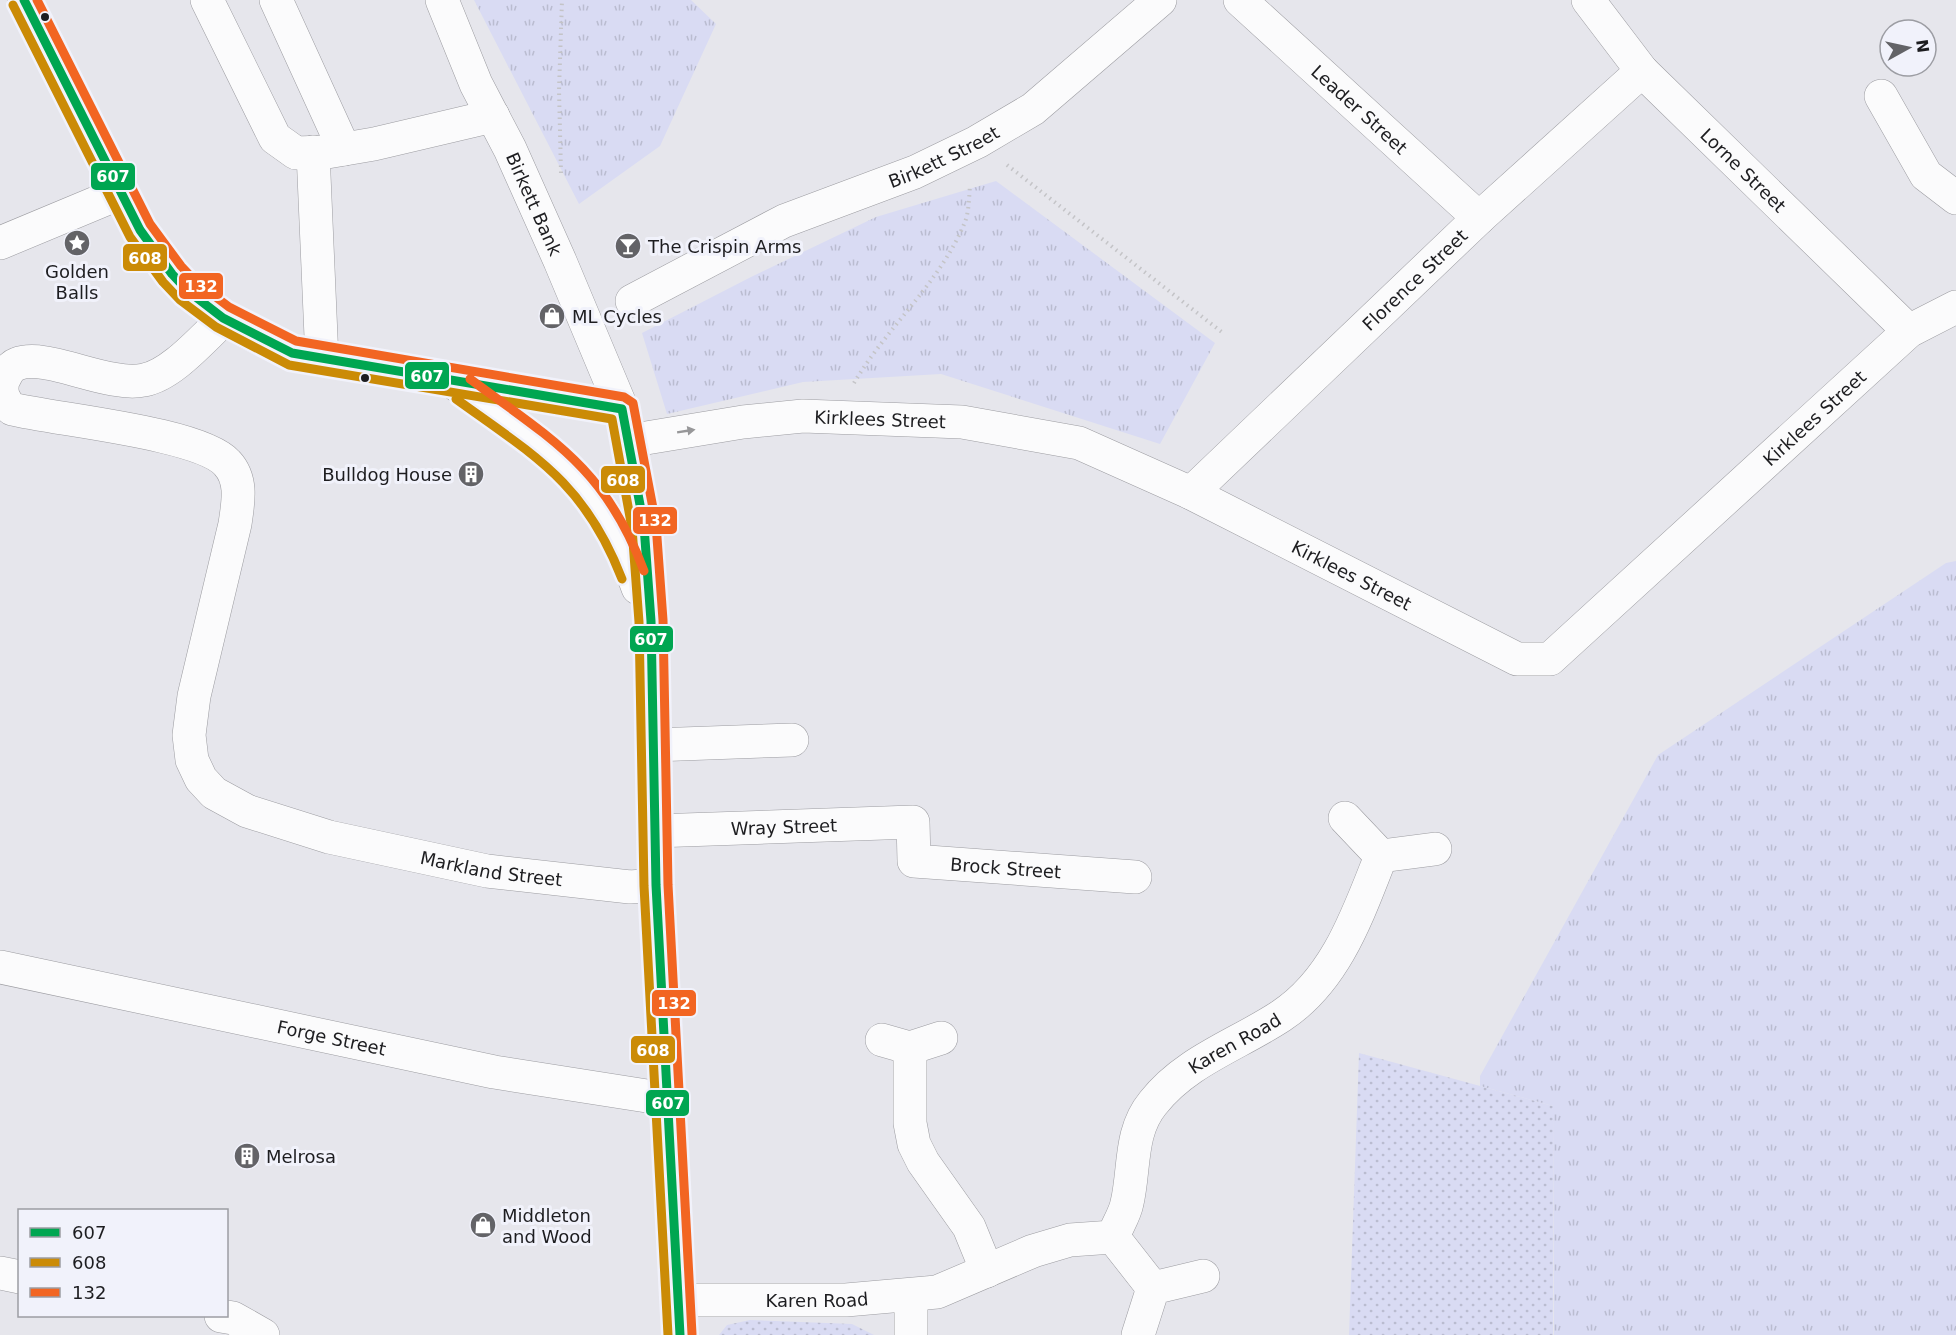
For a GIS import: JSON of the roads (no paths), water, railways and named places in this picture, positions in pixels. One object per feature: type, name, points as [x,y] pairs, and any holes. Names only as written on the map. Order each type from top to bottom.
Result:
[{"type":"main road","points":[[24,0],[120,193],[161,262],[189,293],[224,319],[291,353],[622,410]]},
{"type":"main road","points":[[207,0],[275,138],[296,153],[329,150],[493,116]]},
{"type":"main road","points":[[276,0],[329,150],[322,360]]},
{"type":"main road","name":"Birkett Bank","points":[[442,0],[560,261],[622,410],[644,526],[651,621],[656,885],[680,1335]]},
{"type":"main road","name":"Birkett Street","points":[[632,301],[701,279],[784,221],[915,172],[977,142],[1032,109],[1160,0]]},
{"type":"main road","name":"Leader Street","points":[[1240,0],[1479,218]]},
{"type":"main road","name":"Lorne Street","points":[[1588,0],[1642,71],[1909,331]]},
{"type":"main road","name":"Florence Street","points":[[1191,493],[1479,218],[1642,71]]},
{"type":"main road","points":[[1881,96],[1926,175],[1956,198]]},
{"type":"main road","points":[[0,243],[120,193]]},
{"type":"main road","name":"Kirklees Street","points":[[628,441],[743,422],[803,416],[833,416],[962,422],[1079,443],[1191,493],[1517,659],[1550,659],[1909,331],[1956,307]]},
{"type":"main road","name":"Markland Street","points":[[224,319],[160,375],[143,381],[120,381],[40,363],[17,363],[7,372],[0,386],[2,399],[12,410],[185,441],[214,451],[229,464],[237,479],[239,495],[235,524],[194,696],[189,735],[192,760],[201,779],[222,798],[247,811],[329,837],[487,871],[630,887],[656,885]]},
{"type":"main road","points":[[454,382],[540,447],[587,490],[618,536],[651,621]]},
{"type":"main road","points":[[653,745],[792,740]]},
{"type":"main road","points":[[1345,818],[1381,856],[1435,849]]},
{"type":"main road","name":"Wray Street","points":[[654,831],[914,822]]},
{"type":"main road","name":"Brock Street","points":[[914,822],[914,861],[1135,877]]},
{"type":"main road","name":"Karen Road","points":[[679,1300],[846,1300],[911,1296],[937,1292],[1033,1251],[1070,1240],[1113,1237],[1127,1204],[1136,1134],[1151,1104],[1174,1079],[1202,1059],[1282,1016],[1312,990],[1336,958],[1354,923],[1381,856]]},
{"type":"main road","name":"Forge Street","points":[[0,967],[494,1072],[666,1099]]},
{"type":"main road","points":[[941,1038],[896,1044],[914,1144],[923,1162],[969,1227],[987,1271]]},
{"type":"main road","points":[[1113,1237],[1153,1288]]},
{"type":"main road","points":[[0,1273],[18,1277]]},
{"type":"main road","points":[[1153,1288],[1203,1275]]},
{"type":"main road","points":[[1138,1335],[1153,1288]]},
{"type":"main road","points":[[911,1296],[911,1335]]},
{"type":"main road","points":[[228,1323],[263,1335]]},
{"type":"place","name":"Golden Balls","points":[[77,243]]},
{"type":"place","name":"The Crispin Arms","points":[[628,246]]},
{"type":"place","name":"ML Cycles","points":[[552,316]]},
{"type":"place","name":"Bulldog House","points":[[471,474]]},
{"type":"place","name":"Melrosa","points":[[247,1156]]},
{"type":"place","name":"Middleton and Wood","points":[[483,1225]]}]
